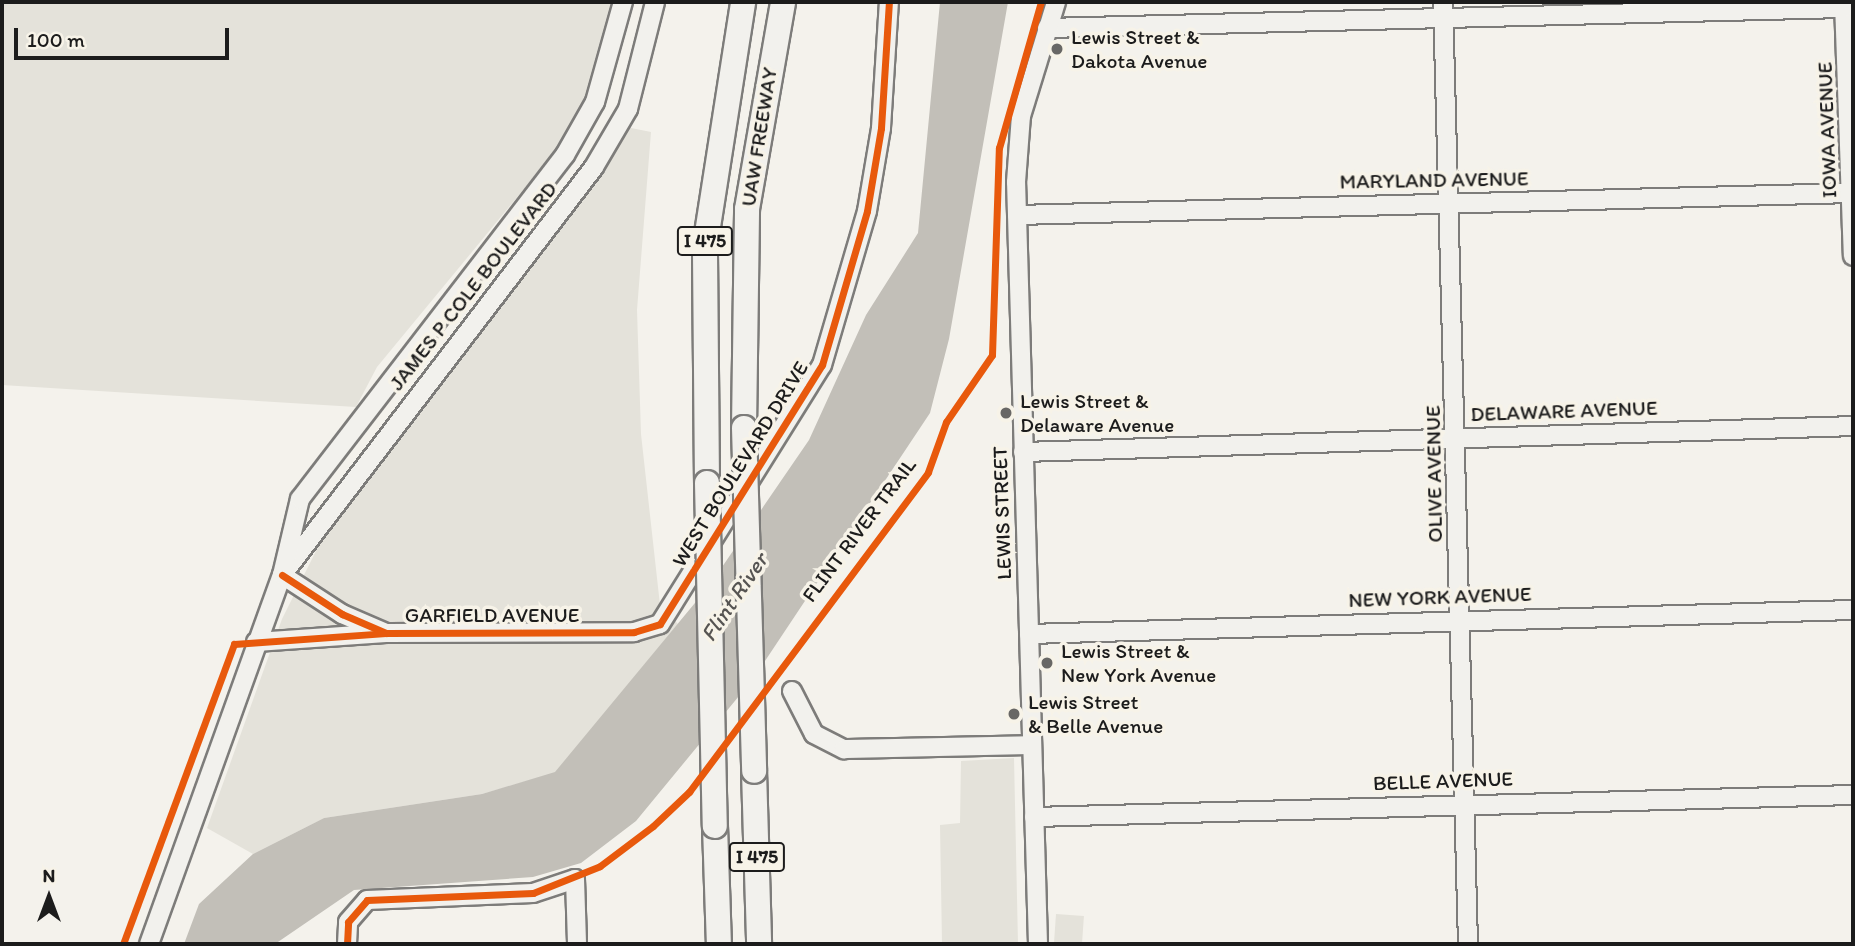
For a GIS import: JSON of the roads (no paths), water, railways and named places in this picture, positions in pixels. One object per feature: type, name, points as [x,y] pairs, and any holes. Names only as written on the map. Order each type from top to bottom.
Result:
[{"type":"highway","name":"UAW FREEWAY","points":[[719,944],[707,483],[705,246],[743,2]]},
{"type":"highway","name":"UAW FREEWAY","points":[[760,944],[744,428],[747,209],[783,2]]},
{"type":"highway","points":[[712,944],[717,864]]},
{"type":"street","name":"JAMES P COLE BOULEVARD","points":[[149,944],[282,575],[300,499],[565,155],[595,102],[623,2]]},
{"type":"street","name":"JAMES P COLE BOULEVARD","points":[[282,575],[594,167],[628,109],[655,2]]},
{"type":"street","name":"WEST BOULEVARD DRIVE","points":[[634,632],[660,624],[822,365],[867,211],[881,128],[889,2]]},
{"type":"street","name":"LEWIS STREET","points":[[1038,944],[1017,215],[1021,116],[1056,2]]},
{"type":"street","points":[[1047,28],[1443,10],[1844,5]]},
{"type":"street","name":"IOWA AVENUE","points":[[1844,5],[1850,33],[1853,256]]},
{"type":"street","name":"OLIVE AVENUE","points":[[1443,10],[1468,944]]},
{"type":"street","name":"MARYLAND AVENUE","points":[[1017,215],[1851,193]]},
{"type":"street","name":"DELAWARE AVENUE","points":[[1023,452],[1853,426]]},
{"type":"street","name":"GARFIELD AVENUE","points":[[282,575],[342,614],[386,633],[634,632]]},
{"type":"street","name":"NEW YORK AVENUE","points":[[1029,634],[1460,619],[1853,610]]},
{"type":"street","points":[[256,642],[386,633]]},
{"type":"street","points":[[792,691],[814,734],[844,749],[1032,745]]},
{"type":"street","name":"BELLE AVENUE","points":[[1034,817],[1464,802],[1853,795]]},
{"type":"street","points":[[347,944],[348,922],[367,900],[533,893],[575,879],[577,944]]},
{"type":"water","name":"Flint River","points":[[940,2],[1008,2],[949,339],[930,413],[753,679],[636,821],[581,863],[533,877],[354,890],[275,944],[184,944],[199,904],[253,854],[324,818],[482,794],[555,772],[709,586],[809,440],[866,315],[918,233]]},
{"type":"place","name":"Lewis Street & Dakota Avenue","points":[[1057,49]]},
{"type":"place","name":"Lewis Street & Delaware Avenue","points":[[1006,413]]},
{"type":"place","name":"Lewis Street & New York Avenue","points":[[1047,663]]},
{"type":"place","name":"Lewis Street & Belle Avenue","points":[[1014,714]]}]
